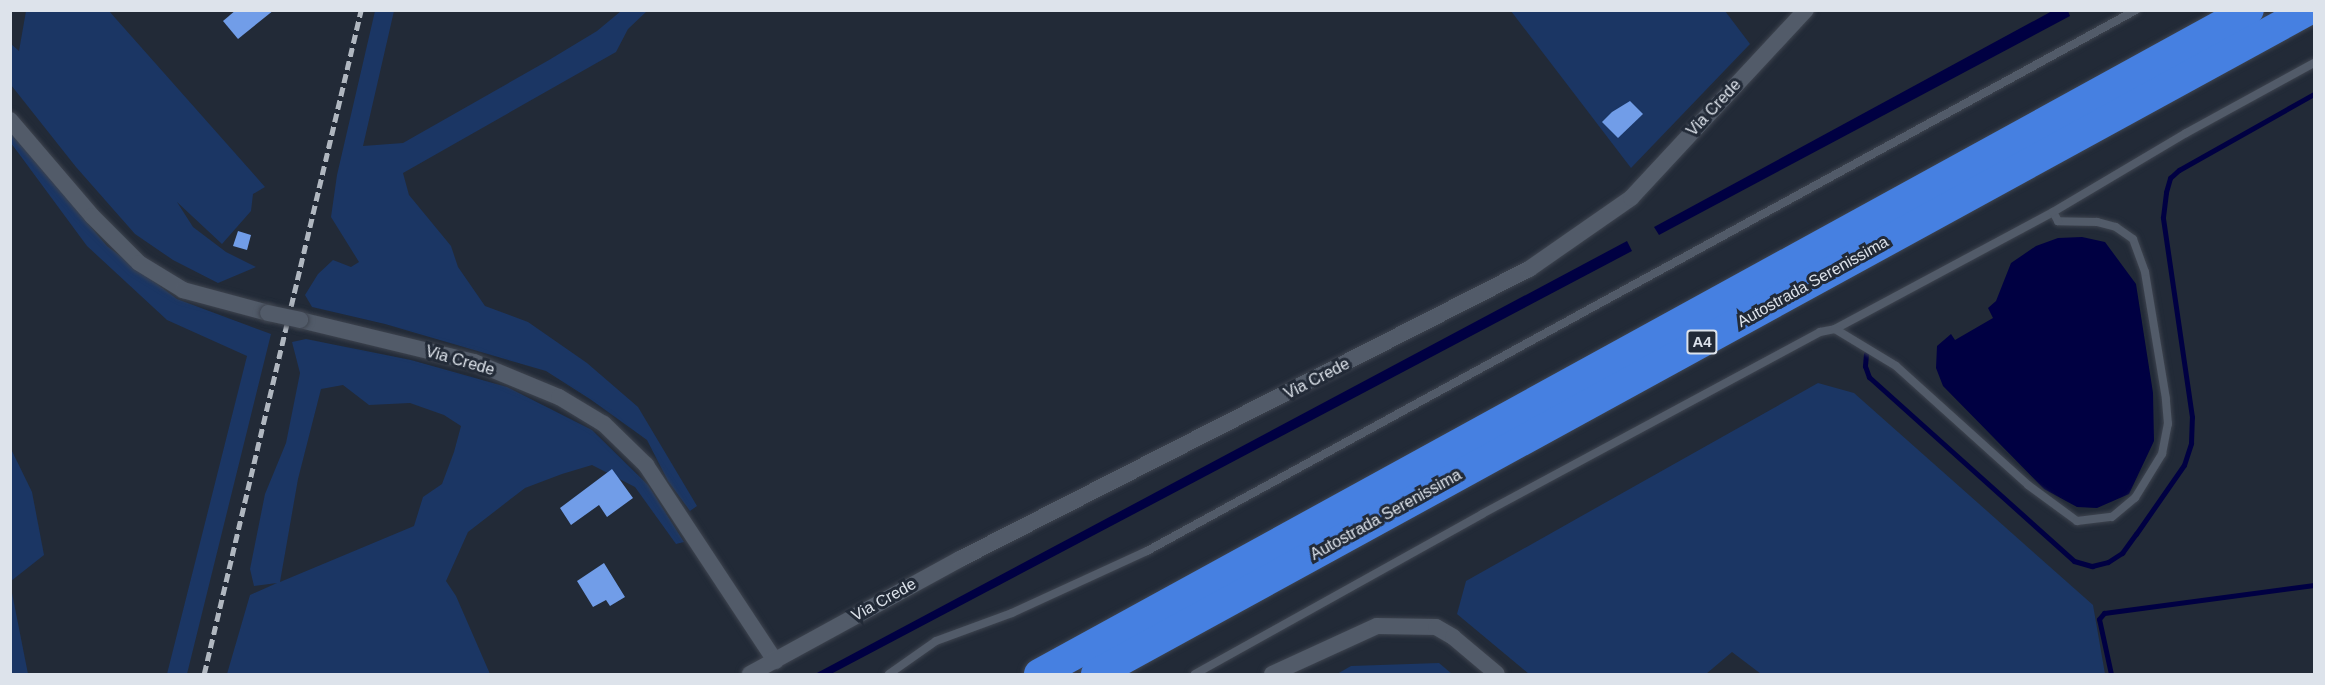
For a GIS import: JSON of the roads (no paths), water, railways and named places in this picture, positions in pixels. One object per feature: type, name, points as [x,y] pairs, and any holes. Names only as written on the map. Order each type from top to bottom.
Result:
[{"type":"highway","name":"Autostrada Serenissima","points":[[1039,675],[2249,10]]},
{"type":"highway","name":"Autostrada Serenissima","points":[[1096,675],[2309,10]]},
{"type":"street","name":"Via Crede","points":[[10,120],[92,216],[139,264],[183,290],[268,313],[474,362],[559,397],[604,424],[646,465],[775,661],[960,559],[1529,269],[1631,198],[1806,10]]},
{"type":"street","points":[[1272,675],[1377,626],[1436,627],[1453,637],[1497,675]]},
{"type":"street","points":[[750,675],[775,661]]},
{"type":"lane","points":[[889,675],[936,641],[1012,613],[1147,551],[2136,10]]},
{"type":"lane","points":[[1195,675],[1556,474],[1820,332],[1835,329],[2053,213],[2186,134],[2314,63]]},
{"type":"lane","points":[[1835,329],[1896,366],[2028,485],[2077,521],[2112,517],[2135,498],[2162,454],[2168,424],[2145,272],[2133,238],[2116,227],[2097,222],[2058,221],[2053,213]]},
{"type":"waterway","points":[[1866,354],[1865,366],[1869,377],[2074,561],[2092,566],[2108,562],[2122,553],[2136,534],[2184,465],[2191,443],[2192,417],[2163,217],[2170,178],[2179,170],[2314,94]]},
{"type":"waterway","points":[[2111,674],[2099,619],[2104,613],[2314,585]]},
{"type":"railway","points":[[204,674],[361,10]]}]
